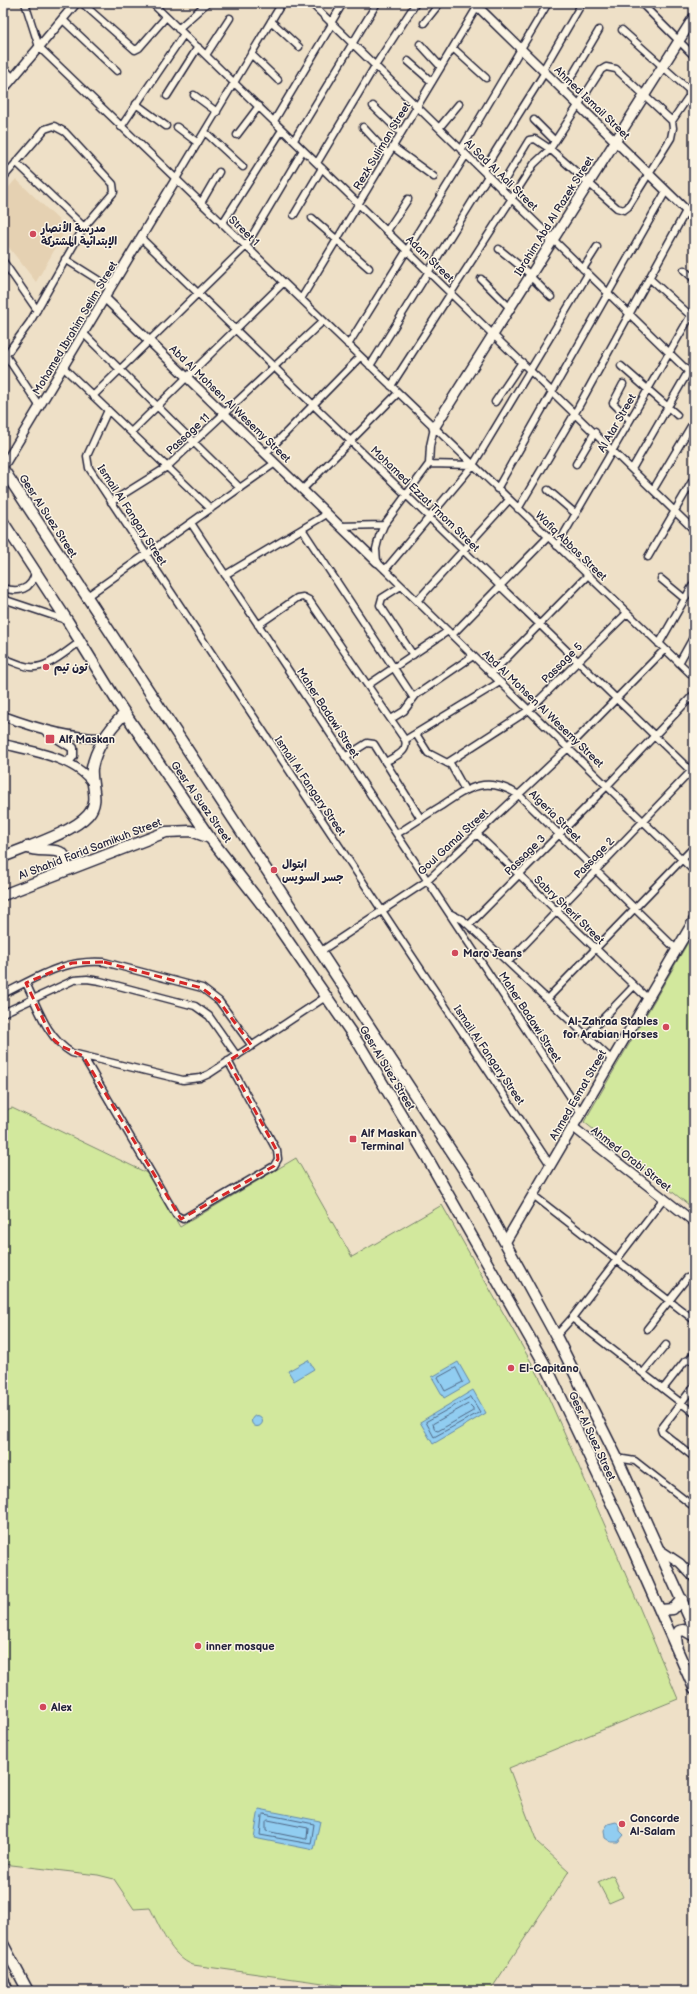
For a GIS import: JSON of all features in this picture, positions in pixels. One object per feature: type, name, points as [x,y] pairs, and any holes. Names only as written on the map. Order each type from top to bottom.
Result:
[{"type":"main road","name":"Ibrahim Abd Al Razek Street","points":[[434,428],[694,16]]},
{"type":"main road","name":"Gesr Al Suez Street","points":[[3,468],[86,598],[321,951],[473,1184],[506,1241],[556,1336],[616,1458],[694,1628]]},
{"type":"main road","name":"Gesr Al Suez Street","points":[[3,522],[125,713],[210,838],[270,915],[327,996],[359,1044],[428,1159],[548,1370],[660,1610],[694,1688]]},
{"type":"main road","points":[[3,857],[71,828],[88,815],[95,801],[92,768],[104,738],[125,713]]},
{"type":"main road","name":"Al Shahid Farid Samikuh Street","points":[[3,895],[166,832],[177,830],[191,831],[210,838]]},
{"type":"main road","points":[[26,847],[40,852],[54,850],[60,852],[64,856],[66,864],[60,872]]},
{"type":"main road","name":"Ahmed Esmat Street","points":[[506,1241],[694,920]]},
{"type":"main road","points":[[660,1610],[673,1609],[682,1599]]},
{"type":"main road","points":[[677,1648],[676,1637],[679,1631],[684,1630],[694,1636]]},
{"type":"main road","points":[[3,1944],[26,1989]]},
{"type":"street","points":[[25,3],[39,47]]},
{"type":"street","points":[[3,90],[76,3]]},
{"type":"street","points":[[82,3],[135,50],[139,48],[166,17]]},
{"type":"street","points":[[178,29],[207,3]]},
{"type":"street","points":[[176,179],[282,3]]},
{"type":"street","name":"Al Sad Al Aali Street","points":[[311,3],[694,377]]},
{"type":"street","points":[[274,121],[343,3]]},
{"type":"street","points":[[294,140],[377,3]]},
{"type":"street","points":[[294,215],[375,66],[416,3]]},
{"type":"street","points":[[424,23],[440,3]]},
{"type":"street","points":[[461,150],[548,3]]},
{"type":"street","points":[[483,171],[544,71],[582,3]]},
{"type":"street","points":[[641,3],[694,56]]},
{"type":"street","name":"Adam Street","points":[[154,4],[694,530]]},
{"type":"street","name":"Ahmed Ismail Street","points":[[477,4],[563,91],[694,218]]},
{"type":"street","name":"Rezk Suliman Street","points":[[301,299],[441,67],[477,4]]},
{"type":"street","points":[[206,55],[230,18]]},
{"type":"street","points":[[62,19],[117,71]]},
{"type":"street","points":[[271,21],[299,47]]},
{"type":"street","points":[[563,91],[599,30]]},
{"type":"street","points":[[622,30],[689,92],[689,96],[672,121]]},
{"type":"street","points":[[121,127],[184,34]]},
{"type":"street","points":[[420,44],[441,67]]},
{"type":"street","name":"Street 1","points":[[39,47],[434,428]]},
{"type":"street","points":[[167,96],[198,47]]},
{"type":"street","points":[[452,48],[486,78]]},
{"type":"street","points":[[251,54],[278,80]]},
{"type":"street","points":[[408,61],[432,82]]},
{"type":"street","points":[[3,67],[13,78]]},
{"type":"street","points":[[391,386],[534,164],[550,149],[556,141],[601,70],[606,68],[616,69],[672,121],[674,128],[671,138],[628,207],[624,210],[616,208],[550,149],[539,140],[529,140],[500,188]]},
{"type":"street","points":[[194,95],[217,112]]},
{"type":"street","points":[[136,104],[166,126]]},
{"type":"street","points":[[438,128],[458,104]]},
{"type":"street","points":[[237,135],[258,106]]},
{"type":"street","points":[[373,106],[401,133]]},
{"type":"street","points":[[534,120],[556,141]]},
{"type":"street","points":[[3,178],[45,129],[54,126],[65,132],[113,184],[115,189],[84,227],[23,334],[5,353],[40,407]]},
{"type":"street","points":[[177,127],[198,143]]},
{"type":"street","points":[[363,127],[388,154]]},
{"type":"street","points":[[222,224],[282,130]]},
{"type":"street","points":[[205,132],[243,167]]},
{"type":"street","points":[[393,147],[434,177]]},
{"type":"street","points":[[93,396],[246,246],[303,150]]},
{"type":"street","points":[[348,345],[466,155]]},
{"type":"street","points":[[16,162],[84,227]]},
{"type":"street","points":[[201,203],[219,172]]},
{"type":"street","points":[[370,366],[488,176]]},
{"type":"street","name":"Mohamed Ibrahim Selim Street","points":[[3,468],[176,179]]},
{"type":"street","points":[[497,489],[666,191]]},
{"type":"street","points":[[387,231],[408,199]]},
{"type":"street","points":[[518,509],[575,413],[686,211]]},
{"type":"street","points":[[312,218],[369,268]]},
{"type":"street","name":"Mohamed Ezzat Tmom Street","points":[[141,238],[655,736],[693,771]]},
{"type":"street","points":[[583,269],[597,248]]},
{"type":"street","points":[[499,249],[531,276],[551,297]]},
{"type":"street","points":[[65,260],[111,288]]},
{"type":"street","points":[[3,261],[37,310]]},
{"type":"street","points":[[684,270],[694,279]]},
{"type":"street","points":[[385,570],[473,465],[588,274]]},
{"type":"street","points":[[650,278],[692,316]]},
{"type":"street","points":[[481,279],[510,308]]},
{"type":"street","points":[[131,432],[283,283]]},
{"type":"street","name":"Abd Al Mohsen Al Wesemy Street","points":[[105,298],[694,871]]},
{"type":"street","name":"Al Atar Street","points":[[557,546],[692,316]]},
{"type":"street","name":"Passage 11","points":[[110,502],[167,467],[323,321]]},
{"type":"street","points":[[84,334],[240,488]]},
{"type":"street","points":[[265,454],[360,357]]},
{"type":"street","points":[[495,402],[522,362]]},
{"type":"street","points":[[621,366],[677,415]]},
{"type":"street","points":[[64,368],[211,509]]},
{"type":"street","points":[[632,469],[688,372]]},
{"type":"street","points":[[623,384],[612,403],[630,420]]},
{"type":"street","points":[[302,490],[398,393]]},
{"type":"street","name":"Ismail Al Fangary Street","points":[[108,410],[87,456],[86,460],[89,468],[145,555],[551,1166]]},
{"type":"street","points":[[653,490],[694,421]]},
{"type":"street","points":[[377,562],[376,549],[384,525],[429,464],[430,446],[434,428]]},
{"type":"street","name":"Wafiq Abbas Street","points":[[434,428],[694,678]]},
{"type":"street","points":[[576,464],[595,432]]},
{"type":"street","points":[[86,598],[275,463]]},
{"type":"street","points":[[429,464],[473,465]]},
{"type":"street","points":[[648,557],[694,478]]},
{"type":"street","points":[[548,490],[576,514]]},
{"type":"street","points":[[417,601],[509,500]]},
{"type":"street","points":[[225,575],[327,514]]},
{"type":"street","name":"Maher Badawi Street","points":[[191,523],[581,1113]]},
{"type":"street","points":[[339,526],[384,525]]},
{"type":"street","points":[[302,529],[413,697]]},
{"type":"street","points":[[368,685],[413,655],[450,633],[500,586],[548,537]]},
{"type":"street","points":[[3,588],[16,591],[24,589],[31,584],[35,572]]},
{"type":"street","points":[[491,674],[588,576]]},
{"type":"street","points":[[661,579],[685,599]]},
{"type":"street","points":[[659,644],[694,583]]},
{"type":"street","points":[[401,586],[382,598],[380,606],[413,655]]},
{"type":"street","points":[[16,591],[20,595],[18,604]]},
{"type":"street","points":[[258,625],[297,598],[306,598],[405,740],[407,746],[404,751],[385,762]]},
{"type":"street","points":[[3,599],[67,620]]},
{"type":"street","name":"Passage 5","points":[[447,762],[529,710],[627,613]]},
{"type":"street","points":[[679,663],[694,636]]},
{"type":"street","points":[[3,658],[30,667],[39,667],[80,642]]},
{"type":"street","name":"Goul Gamal Street","points":[[321,951],[428,881],[568,748],[665,649]]},
{"type":"street","points":[[391,719],[404,711],[413,697],[473,656]]},
{"type":"street","points":[[405,740],[500,682]]},
{"type":"street","name":"Passage 3","points":[[469,925],[607,786],[694,694]]},
{"type":"street","points":[[3,716],[41,728],[80,737],[104,738]]},
{"type":"street","points":[[41,728],[72,748],[73,756],[68,762]]},
{"type":"street","points":[[416,734],[428,753],[447,762],[465,790]]},
{"type":"street","points":[[345,757],[370,742],[374,744],[421,819]]},
{"type":"street","points":[[3,744],[68,762],[82,770],[93,784]]},
{"type":"street","name":"Passage 2","points":[[508,962],[693,771]]},
{"type":"street","name":"Algeria Street","points":[[397,834],[465,790],[483,784],[496,784],[507,787],[519,795],[677,950]]},
{"type":"street","name":"Sabry Sherif Street","points":[[477,834],[648,999]]},
{"type":"street","points":[[547,999],[694,847]]},
{"type":"street","name":"Maher Badawi Street","points":[[449,913],[469,925],[612,1060]]},
{"type":"street","points":[[3,994],[56,968],[72,963],[88,961],[104,962],[192,985],[212,994],[219,1001],[252,1046]]},
{"type":"street","points":[[3,1013],[74,980],[87,979],[195,1006],[209,1016],[237,1056]]},
{"type":"street","points":[[26,983],[52,1038],[72,1053],[183,1080],[200,1078],[237,1056],[327,996]]},
{"type":"street","points":[[586,1036],[634,986]]},
{"type":"street","points":[[84,1056],[176,1215],[183,1219],[274,1166],[278,1159],[277,1150],[228,1061]]},
{"type":"street","name":"Ahmed Orabi Street","points":[[573,1127],[694,1222]]},
{"type":"street","points":[[533,1195],[694,1320]]},
{"type":"street","points":[[556,1336],[572,1318],[664,1198]]},
{"type":"street","points":[[647,1329],[686,1278]]},
{"type":"street","points":[[572,1318],[694,1413]]},
{"type":"street","points":[[643,1374],[666,1344]]},
{"type":"street","points":[[663,1389],[685,1361],[690,1360],[694,1354]]},
{"type":"street","points":[[691,1455],[661,1430],[694,1386]]},
{"type":"street","points":[[616,1458],[635,1461],[694,1507]]},
{"type":"street","points":[[659,1549],[680,1563],[694,1578]]},
{"type":"highlighted area","points":[[104,962],[202,988],[219,1001],[252,1046],[228,1061],[277,1151],[278,1159],[274,1166],[181,1219],[83,1056],[61,1046],[52,1038],[26,983],[72,963]]},
{"type":"shaded area","name":"مدرسة الأنصار الإبتدائية المشتركة","points":[[16,179],[67,228],[36,282],[3,240],[3,194]]},
{"type":"green space","name":"Al-Zahraa Stables for Arabian Horses","points":[[694,932],[694,1209],[584,1122]]},
{"type":"green space","points":[[12,1108],[149,1174],[180,1227],[296,1158],[352,1257],[442,1205],[539,1376],[606,1528],[678,1699],[509,1768],[537,1842],[569,1871],[490,1991],[381,1991],[193,1965],[185,1961],[172,1948],[150,1908],[134,1909],[114,1879],[98,1875],[3,1864],[3,1111]]},
{"type":"green space","points":[[613,1875],[623,1897],[609,1903],[598,1882]]},
{"type":"water","points":[[308,1360],[314,1369],[294,1381],[288,1371]]},
{"type":"water","points":[[458,1362],[470,1383],[444,1398],[432,1377]]},
{"type":"water","points":[[473,1390],[486,1413],[433,1444],[420,1422]]},
{"type":"water","points":[[255,1416],[259,1416],[261,1417],[261,1425],[255,1426],[252,1423],[252,1419]]},
{"type":"water","points":[[259,1809],[320,1821],[314,1850],[254,1838]]},
{"type":"water","points":[[616,1822],[620,1825],[620,1831],[624,1835],[618,1842],[611,1842],[605,1838],[604,1830],[608,1824]]},
{"type":"place","name":"مدرسة الأنصار الإبتدائية المشتركة","points":[[33,234]]},
{"type":"place","name":"تون تيم","points":[[46,667]]},
{"type":"place","name":"Alf Maskan","points":[[50,739]]},
{"type":"place","name":"ابتوال جسر السويس","points":[[274,870]]},
{"type":"place","name":"Maro Jeans","points":[[455,953]]},
{"type":"place","name":"Al-Zahraa Stables for Arabian Horses","points":[[666,1027]]},
{"type":"place","name":"Alf Maskan Terminal","points":[[353,1139]]},
{"type":"place","name":"El-Capitano","points":[[511,1368]]},
{"type":"place","name":"inner mosque","points":[[198,1646]]},
{"type":"place","name":"Alex","points":[[43,1707]]},
{"type":"place","name":"Concorde Al-Salam","points":[[622,1824]]}]
